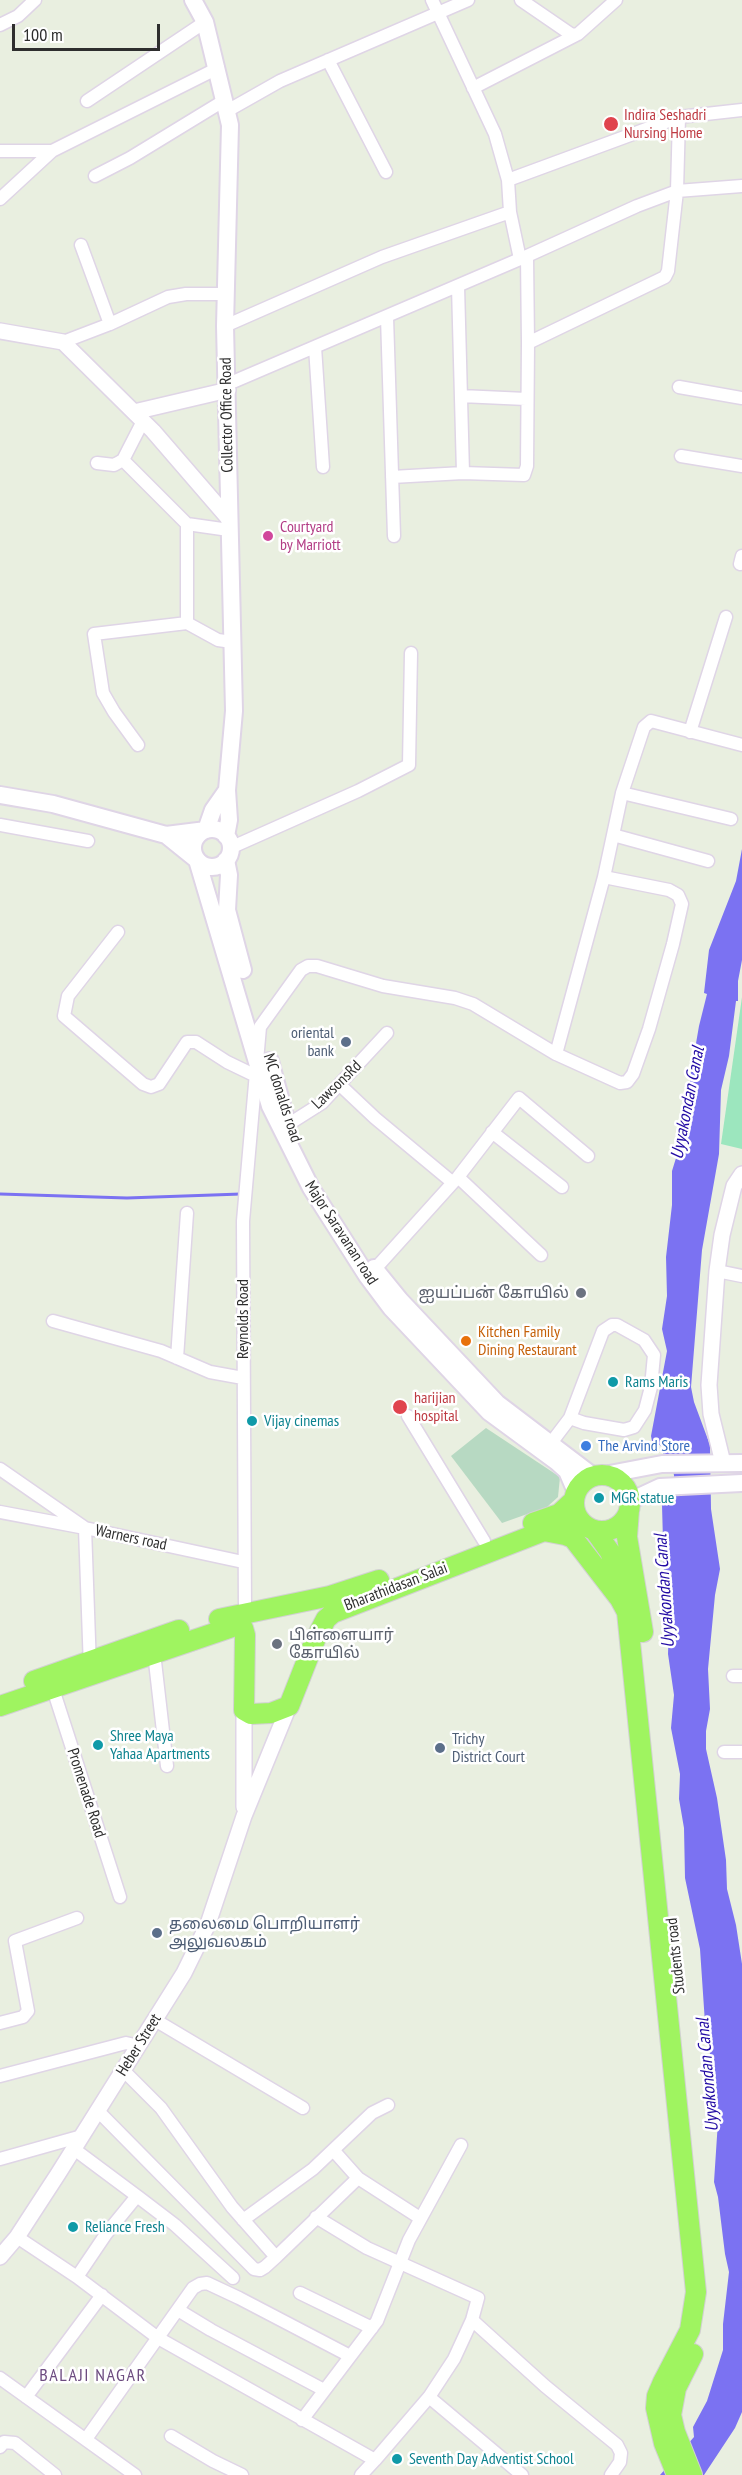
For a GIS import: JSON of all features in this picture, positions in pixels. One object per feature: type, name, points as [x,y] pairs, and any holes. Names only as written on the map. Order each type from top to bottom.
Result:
[{"type":"main road","name":"Collector Office Road","points":[[193,0],[205,22],[230,125],[225,326],[234,711],[226,790],[229,820],[227,848],[229,875],[220,914]]},
{"type":"main road","points":[[197,860],[194,854],[195,839],[206,830],[213,810],[226,790]]},
{"type":"main road","points":[[0,795],[53,804],[166,835],[214,829],[227,848],[221,864],[210,867],[197,860],[166,835]]},
{"type":"main road","name":"MC donalds road","points":[[197,860],[220,914],[260,1027],[284,1128],[375,1269]]},
{"type":"main road","name":"Major Saravanan road","points":[[220,914],[228,959],[270,1106],[284,1128],[311,1188],[367,1276],[391,1308],[489,1412],[567,1471],[574,1491]]},
{"type":"main road","name":"Major Saravanan road","points":[[375,1269],[468,1375],[497,1403],[599,1476]]},
{"type":"main road","points":[[692,2475],[658,2422],[657,2396],[690,2330],[696,2292],[627,1612],[619,1575],[610,1552],[578,1519],[574,1491],[586,1480],[599,1476],[662,1464],[742,1463]]},
{"type":"main road","points":[[590,1529],[611,1530],[619,1526],[629,1506],[628,1493],[619,1481],[599,1476]]},
{"type":"main road","points":[[629,1506],[660,1487],[742,1483]]},
{"type":"main road","name":"Bharathidasan Salai","points":[[289,1706],[331,1604],[483,1541],[559,1514],[574,1491]]},
{"type":"main road","name":"Students road","points":[[629,1506],[627,1537],[645,1648],[709,2294],[702,2335],[672,2400],[669,2438]]},
{"type":"main road","name":"Bharathidasan Salai","points":[[0,1706],[53,1689],[90,1668],[187,1627],[244,1612],[331,1604],[544,1531],[556,1528],[590,1529]]},
{"type":"main road","points":[[544,1531],[573,1538],[620,1599],[627,1612]]},
{"type":"main road","name":"Bharathidasan Salai","points":[[0,1693],[154,1653],[238,1624],[243,1628],[245,1635],[244,1710]]},
{"type":"main road","points":[[244,1710],[251,1714],[271,1713],[289,1706]]},
{"type":"main road","points":[[669,2438],[677,2475]]},
{"type":"street","points":[[0,24],[18,16],[35,0]]},
{"type":"street","points":[[392,477],[463,473],[524,475],[527,466],[528,343],[524,257],[510,212],[508,180],[495,134],[432,0]]},
{"type":"street","points":[[95,176],[226,105],[468,0]]},
{"type":"street","points":[[521,0],[572,35],[578,34]]},
{"type":"street","points":[[473,88],[578,34],[616,0]]},
{"type":"street","points":[[87,101],[205,22]]},
{"type":"street","points":[[328,60],[386,172]]},
{"type":"street","points":[[0,200],[52,150],[218,68]]},
{"type":"street","points":[[508,180],[679,117],[742,110]]},
{"type":"street","points":[[528,343],[665,277],[668,271],[677,191],[679,117]]},
{"type":"street","points":[[0,151],[52,150]]},
{"type":"street","points":[[139,417],[228,387],[637,206],[677,191],[742,186]]},
{"type":"street","points":[[225,326],[382,256],[510,212]]},
{"type":"street","points":[[81,246],[110,324]]},
{"type":"street","points":[[458,286],[463,473]]},
{"type":"street","points":[[0,331],[63,342],[110,324],[168,297],[186,294],[226,294]]},
{"type":"street","points":[[387,316],[394,536]]},
{"type":"street","points":[[63,342],[139,417],[229,525]]},
{"type":"street","points":[[315,347],[323,467]]},
{"type":"street","points":[[679,387],[742,398]]},
{"type":"street","points":[[461,396],[526,399]]},
{"type":"street","points":[[97,463],[114,465],[123,460],[139,417]]},
{"type":"street","points":[[681,456],[742,466]]},
{"type":"street","points":[[123,460],[187,524],[229,525]]},
{"type":"street","points":[[187,524],[187,623]]},
{"type":"street","points":[[690,732],[726,617]]},
{"type":"street","points":[[138,745],[103,693],[94,634],[187,623],[218,640],[232,642]]},
{"type":"street","points":[[227,848],[358,791],[409,765],[411,654]]},
{"type":"street","points":[[556,1054],[604,877],[622,793],[644,727],[651,721],[742,746]]},
{"type":"street","points":[[622,793],[731,819]]},
{"type":"street","points":[[0,825],[88,841]]},
{"type":"street","points":[[613,836],[708,861]]},
{"type":"street","points":[[260,1027],[301,970],[308,966],[317,966],[383,986],[455,998],[473,1004],[556,1054],[620,1083],[627,1082],[633,1074],[649,1029],[673,944],[681,904],[678,895],[669,890],[604,877]]},
{"type":"street","points":[[118,932],[68,996],[64,1016],[143,1084],[151,1087],[159,1084],[187,1042],[196,1042],[227,1062],[256,1076]]},
{"type":"street","name":"Reynolds Road","points":[[244,1612],[243,1221],[260,1027]]},
{"type":"street","name":"LawsonsRd","points":[[284,1128],[322,1103],[387,1033]]},
{"type":"street","points":[[340,1085],[375,1118],[455,1179],[542,1255]]},
{"type":"street","points":[[375,1269],[455,1179],[519,1098],[588,1156]]},
{"type":"street","points":[[492,1132],[562,1188]]},
{"type":"street","points":[[723,1463],[711,1414],[709,1385],[717,1271],[722,1235],[734,1186],[742,1174]]},
{"type":"street","points":[[177,1358],[187,1214]]},
{"type":"street","points":[[717,1271],[742,1276]]},
{"type":"street","points":[[53,1321],[161,1352],[210,1372],[243,1378]]},
{"type":"street","points":[[551,1443],[570,1418],[603,1331],[607,1327],[621,1326],[634,1333],[651,1348],[654,1355],[648,1398],[645,1410],[634,1427],[624,1430],[616,1429],[570,1418]]},
{"type":"street","points":[[408,1416],[483,1541]]},
{"type":"street","name":"Warners road","points":[[0,1469],[85,1528],[243,1562]]},
{"type":"street","points":[[0,1512],[85,1528],[90,1668]]},
{"type":"street","points":[[154,1653],[167,1766]]},
{"type":"street","name":"Promenade Road","points":[[53,1689],[120,1897]]},
{"type":"street","points":[[244,1816],[289,1706]]},
{"type":"street","points":[[244,1710],[244,1816]]},
{"type":"street","points":[[724,1752],[742,1752]]},
{"type":"street","name":"Heber Street","points":[[0,2257],[17,2237],[184,1973],[208,1924],[244,1816]]},
{"type":"street","points":[[0,2023],[23,2017],[28,2011],[15,1941],[77,1918]]},
{"type":"street","points":[[155,2020],[303,2108]]},
{"type":"street","points":[[0,2076],[126,2043],[139,2046]]},
{"type":"street","points":[[123,2070],[161,2109],[243,2220],[276,2257]]},
{"type":"street","points":[[243,2220],[313,2169],[372,2113],[388,2105]]},
{"type":"street","points":[[98,2111],[254,2269],[260,2270],[265,2267],[358,2178]]},
{"type":"street","points":[[0,2159],[78,2142],[233,2278]]},
{"type":"street","points":[[302,2420],[377,2322],[420,2218],[460,2145]]},
{"type":"street","points":[[334,2151],[358,2178],[420,2218]]},
{"type":"street","points":[[77,2277],[106,2234],[137,2196]]},
{"type":"street","points":[[316,2217],[367,2248],[478,2298],[472,2320],[454,2359],[429,2397],[361,2475]]},
{"type":"street","points":[[17,2237],[77,2277],[158,2338],[375,2460]]},
{"type":"street","points":[[86,2439],[193,2288],[200,2283],[207,2283],[350,2356]]},
{"type":"street","points":[[300,2293],[372,2328]]},
{"type":"street","points":[[26,2397],[102,2295]]},
{"type":"street","points":[[178,2310],[324,2390]]},
{"type":"street","points":[[472,2320],[545,2386],[617,2445],[621,2453],[620,2462],[611,2475]]},
{"type":"street","points":[[0,2378],[135,2475]]},
{"type":"street","points":[[429,2397],[522,2475]]},
{"type":"street","points":[[171,2436],[242,2475]]},
{"type":"street","points":[[1,2443],[15,2443],[55,2475]]},
{"type":"green space","points":[[742,997],[742,1149],[721,1144]]},
{"type":"green space","points":[[486,1428],[560,1477],[558,1497],[547,1507],[502,1523],[451,1456]]},
{"type":"shaded area","points":[[742,849],[742,960],[738,981],[738,1001],[736,1001],[729,1056],[721,1090],[719,1154],[702,1250],[691,1387],[694,1402],[710,1445],[711,1509],[720,1569],[715,1595],[708,1669],[710,1709],[706,1749],[717,1798],[726,1860],[727,1889],[742,1964],[742,2412],[735,2428],[704,2475],[660,2475],[694,2437],[693,2427],[707,2401],[723,2350],[723,2324],[729,2272],[714,2182],[718,2121],[715,2081],[712,2077],[705,2023],[700,1949],[685,1878],[684,1828],[679,1799],[680,1774],[671,1728],[674,1695],[668,1654],[669,1623],[664,1577],[662,1505],[673,1494],[674,1475],[670,1463],[663,1457],[663,1447],[652,1441],[651,1436],[667,1351],[662,1329],[667,1296],[666,1257],[672,1205],[672,1171],[684,1132],[690,1078],[707,994],[704,993],[709,950],[736,881]]},
{"type":"waterway","points":[[0,1194],[127,1198],[241,1194]]},
{"type":"place","name":"Indira Seshadri Nursing Home","points":[[611,124]]},
{"type":"place","name":"Courtyard by Marriott","points":[[268,536]]},
{"type":"place","name":"oriental bank","points":[[346,1042]]},
{"type":"place","name":"ஐயப்பன் கோயில்","points":[[581,1293]]},
{"type":"place","name":"Kitchen Family Dining Restaurant","points":[[466,1341]]},
{"type":"place","name":"Rams Maris","points":[[613,1382]]},
{"type":"place","name":"harijian hospital","points":[[400,1407]]},
{"type":"place","name":"Vijay cinemas","points":[[252,1421]]},
{"type":"place","name":"The Arvind Store","points":[[586,1446]]},
{"type":"place","name":"MGR statue","points":[[599,1498]]},
{"type":"place","name":"பிள்ளையார் கோயில்","points":[[277,1644]]},
{"type":"place","name":"Shree Maya Yahaa Apartments","points":[[98,1745]]},
{"type":"place","name":"Trichy District Court","points":[[440,1748]]},
{"type":"place","name":"தலைமை பொறியாளர் அலுவலகம்","points":[[157,1933]]},
{"type":"place","name":"Reliance Fresh","points":[[73,2227]]},
{"type":"place","name":"Seventh Day Adventist School","points":[[397,2459]]},
{"type":"district","name":"BALAJI NAGAR","points":[[93,2376]]},
{"type":"water label","name":"Uyyakondan Canal","points":[[688,1103]]},
{"type":"water label","name":"Uyyakondan Canal","points":[[665,1591]]},
{"type":"water label","name":"Uyyakondan Canal","points":[[708,2075]]}]
